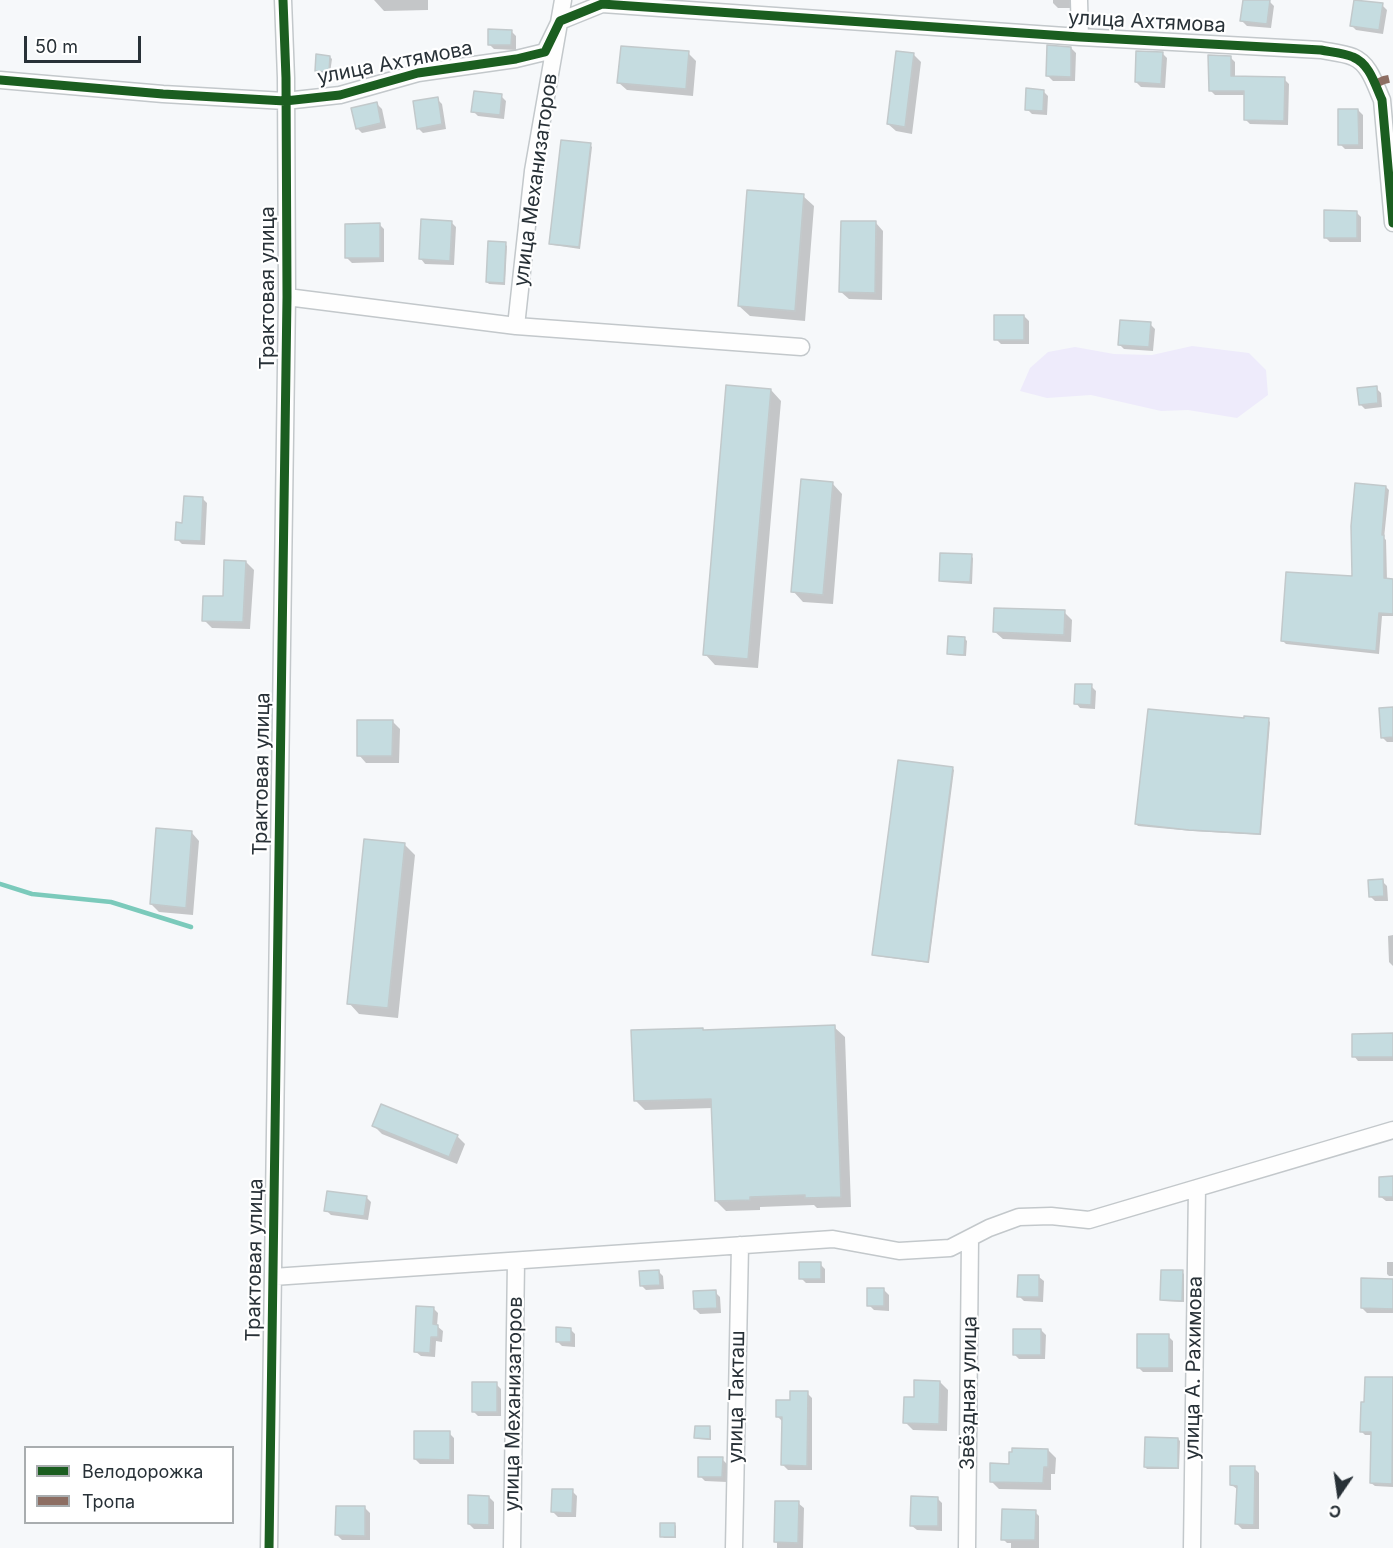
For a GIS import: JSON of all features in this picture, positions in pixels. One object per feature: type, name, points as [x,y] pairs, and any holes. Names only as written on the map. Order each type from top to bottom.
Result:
[{"type":"street","name":"Трактовая улица","points":[[269,1548],[287,297],[283,0]]},
{"type":"street","name":"улица Механизаторов","points":[[516,326],[533,171],[563,0]]},
{"type":"street","points":[[1079,0],[1080,37]]},
{"type":"street","name":"улица Ахтямова","points":[[285,101],[340,95],[418,73],[516,59],[545,52],[560,21],[602,4],[1080,37],[1321,50],[1354,57],[1370,72],[1382,100],[1393,223]]},
{"type":"street","points":[[0,80],[163,94],[285,101]]},
{"type":"street","points":[[287,297],[516,326],[801,347]]},
{"type":"street","points":[[273,1277],[833,1239],[899,1251],[950,1248],[989,1228],[1019,1217],[1051,1216],[1089,1220],[1393,1130]]},
{"type":"street","name":"улица А. Рахимова","points":[[1192,1548],[1197,1188]]},
{"type":"street","name":"Звёздная улица","points":[[967,1548],[970,1238]]},
{"type":"street","name":"улица Такташ","points":[[734,1548],[741,1245]]},
{"type":"street","name":"улица Механизаторов","points":[[512,1548],[516,1261]]},
{"type":"shaded area","points":[[1192,346],[1249,353],[1266,370],[1268,395],[1237,418],[1188,410],[1161,411],[1091,395],[1047,398],[1020,391],[1030,368],[1048,352],[1075,347],[1114,354],[1152,355]]},
{"type":"building","points":[[1243,0],[1270,0],[1267,24],[1240,21]]},
{"type":"building","points":[[1354,0],[1383,3],[1379,30],[1350,26]]},
{"type":"building","points":[[488,29],[512,30],[511,45],[488,45]]},
{"type":"building","points":[[1047,45],[1071,47],[1071,77],[1046,76]]},
{"type":"building","points":[[621,46],[689,51],[686,89],[617,83]]},
{"type":"building","points":[[896,51],[914,53],[905,127],[887,124]]},
{"type":"building","points":[[1136,51],[1163,52],[1161,84],[1135,82]]},
{"type":"building","points":[[316,54],[330,56],[329,72],[315,71]]},
{"type":"building","points":[[1208,55],[1231,56],[1231,76],[1285,77],[1284,121],[1244,120],[1244,91],[1209,91]]},
{"type":"building","points":[[1026,88],[1044,90],[1043,111],[1025,110]]},
{"type":"building","points":[[474,91],[502,94],[500,115],[471,112]]},
{"type":"building","points":[[438,97],[442,124],[417,129],[413,101]]},
{"type":"building","points":[[377,102],[381,123],[356,129],[351,108]]},
{"type":"building","points":[[1338,109],[1358,109],[1359,145],[1338,145]]},
{"type":"building","points":[[561,140],[591,143],[579,247],[549,244]]},
{"type":"building","points":[[747,190],[804,194],[795,311],[738,306]]},
{"type":"building","points":[[1324,210],[1357,211],[1357,238],[1324,238]]},
{"type":"building","points":[[421,219],[452,221],[450,261],[419,259]]},
{"type":"building","points":[[841,221],[876,221],[875,293],[839,292]]},
{"type":"building","points":[[380,223],[380,258],[345,258],[345,224]]},
{"type":"building","points":[[488,241],[506,242],[504,283],[486,282]]},
{"type":"building","points":[[994,315],[1024,315],[1024,340],[994,340]]},
{"type":"building","points":[[1120,320],[1151,322],[1149,347],[1118,345]]},
{"type":"building","points":[[726,385],[771,389],[748,659],[703,655]]},
{"type":"building","points":[[1377,386],[1378,403],[1359,405],[1357,388]]},
{"type":"building","points":[[801,479],[833,482],[823,595],[791,592]]},
{"type":"building","points":[[1355,483],[1386,486],[1382,535],[1384,535],[1384,578],[1393,579],[1393,614],[1379,613],[1376,651],[1281,641],[1286,572],[1352,576],[1351,526]]},
{"type":"building","points":[[184,496],[203,497],[201,541],[175,540],[176,522],[182,523]]},
{"type":"building","points":[[940,553],[972,554],[970,582],[939,581]]},
{"type":"building","points":[[224,560],[246,561],[243,622],[202,621],[203,596],[223,596]]},
{"type":"building","points":[[994,608],[1065,610],[1064,635],[993,632]]},
{"type":"building","points":[[948,636],[965,637],[964,655],[947,654]]},
{"type":"building","points":[[1075,684],[1092,684],[1091,705],[1074,704]]},
{"type":"building","points":[[1393,707],[1393,737],[1381,738],[1379,708]]},
{"type":"building","points":[[1148,709],[1244,718],[1244,716],[1269,718],[1260,834],[1135,824]]},
{"type":"building","points":[[357,720],[393,720],[392,756],[357,756]]},
{"type":"building","points":[[898,760],[953,767],[928,962],[872,955]]},
{"type":"building","points":[[156,828],[192,831],[186,908],[150,904]]},
{"type":"building","points":[[364,839],[405,843],[388,1008],[347,1004]]},
{"type":"building","points":[[1383,879],[1384,896],[1369,897],[1368,880]]},
{"type":"building","points":[[835,1025],[841,1197],[805,1198],[805,1195],[715,1201],[711,1099],[634,1101],[631,1030]]},
{"type":"building","points":[[1393,1033],[1393,1057],[1352,1057],[1352,1034]]},
{"type":"building","points":[[381,1104],[458,1135],[449,1157],[372,1126]]},
{"type":"building","points":[[1393,1176],[1393,1197],[1379,1197],[1379,1177]]},
{"type":"building","points":[[327,1191],[367,1196],[364,1216],[324,1211]]},
{"type":"building","points":[[799,1262],[821,1262],[821,1279],[799,1279]]},
{"type":"building","points":[[659,1270],[660,1285],[640,1286],[639,1271]]},
{"type":"building","points":[[1161,1270],[1183,1270],[1182,1301],[1160,1300]]},
{"type":"building","points":[[1018,1275],[1039,1275],[1039,1297],[1017,1297]]},
{"type":"building","points":[[1361,1278],[1393,1279],[1393,1309],[1361,1308]]},
{"type":"building","points":[[867,1288],[884,1288],[884,1306],[867,1306]]},
{"type":"building","points":[[716,1290],[717,1308],[694,1309],[693,1291]]},
{"type":"building","points":[[416,1306],[434,1307],[433,1324],[438,1325],[438,1337],[431,1337],[430,1353],[414,1352]]},
{"type":"building","points":[[556,1327],[571,1328],[571,1342],[556,1342]]},
{"type":"building","points":[[1013,1329],[1041,1329],[1041,1355],[1013,1355]]},
{"type":"building","points":[[1137,1334],[1169,1334],[1169,1368],[1137,1368]]},
{"type":"building","points":[[1365,1377],[1393,1377],[1392,1484],[1370,1483],[1371,1432],[1360,1432]]},
{"type":"building","points":[[914,1380],[940,1381],[939,1424],[903,1423],[904,1397],[914,1397]]},
{"type":"building","points":[[472,1382],[497,1382],[497,1412],[472,1412]]},
{"type":"building","points":[[790,1391],[808,1391],[807,1466],[781,1465],[782,1417],[776,1417],[776,1400],[790,1400]]},
{"type":"building","points":[[695,1426],[710,1426],[710,1439],[694,1438]]},
{"type":"building","points":[[414,1431],[450,1431],[450,1460],[414,1459]]},
{"type":"building","points":[[1145,1437],[1178,1438],[1178,1468],[1144,1467]]},
{"type":"building","points":[[1012,1448],[1048,1449],[1048,1467],[1044,1467],[1043,1483],[990,1482],[990,1463],[1009,1464],[1009,1452],[1012,1452]]},
{"type":"building","points":[[698,1457],[723,1457],[722,1477],[698,1477]]},
{"type":"building","points":[[1230,1466],[1255,1466],[1254,1525],[1235,1524],[1237,1486],[1230,1485]]},
{"type":"building","points":[[552,1489],[573,1489],[572,1513],[551,1512]]},
{"type":"building","points":[[468,1495],[489,1496],[489,1525],[468,1524]]},
{"type":"building","points":[[911,1496],[938,1497],[938,1526],[910,1526]]},
{"type":"building","points":[[775,1501],[799,1501],[798,1543],[774,1542]]},
{"type":"building","points":[[336,1506],[365,1506],[365,1536],[335,1535]]},
{"type":"building","points":[[1002,1509],[1036,1510],[1035,1540],[1001,1540]]},
{"type":"building","points":[[660,1523],[675,1523],[675,1537],[660,1537]]},
{"type":"waterway","points":[[0,884],[32,894],[111,902],[191,927]]},
{"type":"marked path","points":[[1375,84],[1393,78]]},
{"type":"cycle path","points":[[269,1548],[287,297],[286,78],[283,0]]},
{"type":"cycle path","points":[[0,80],[163,94],[285,101],[340,95],[418,73],[516,59],[545,52],[560,21],[602,4],[1080,37],[1321,50],[1346,54],[1359,60],[1371,76],[1382,100],[1393,223]]}]
